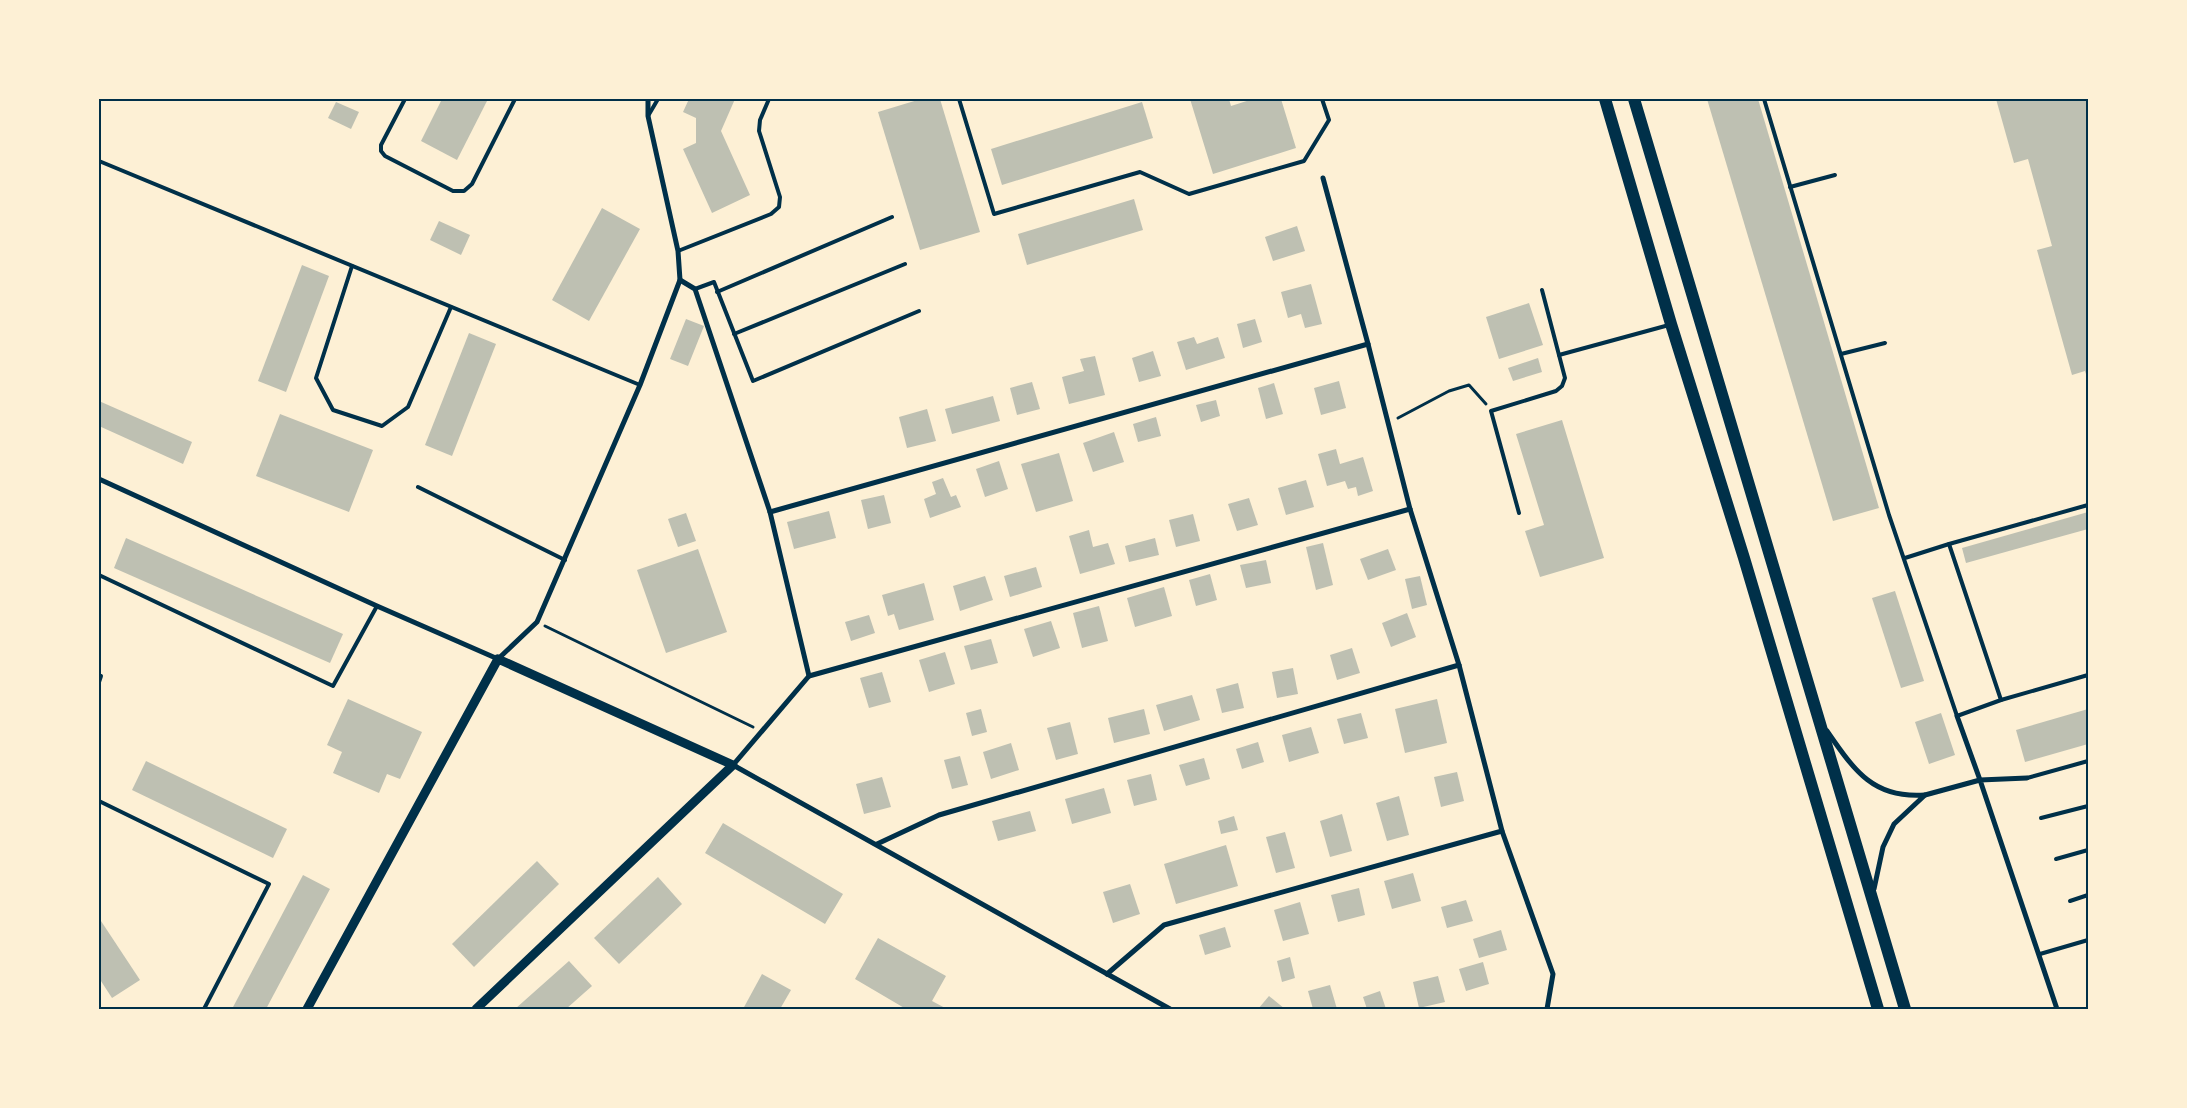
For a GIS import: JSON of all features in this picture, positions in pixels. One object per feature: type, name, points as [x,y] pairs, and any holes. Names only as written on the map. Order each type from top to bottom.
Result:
[{"type":"highway","points":[[1605,99],[1878,1009]]},
{"type":"highway","points":[[1634,99],[1769,553],[1822,723],[1905,1009]]},
{"type":"street","points":[[307,1009],[498,659],[537,622],[640,385],[680,280],[678,251],[648,116],[648,99]]},
{"type":"street","points":[[1323,178],[1410,509],[1459,665],[1502,830],[1553,974],[1547,1009]]},
{"type":"street","points":[[680,280],[695,289],[770,512],[808,676]]},
{"type":"street","points":[[770,512],[1368,344]]},
{"type":"street","points":[[99,479],[733,765],[1170,1009]]},
{"type":"street","points":[[476,1009],[733,765],[808,676],[1410,509]]},
{"type":"street","points":[[877,844],[939,814],[1459,665]]},
{"type":"street","points":[[1958,716],[2040,954],[2057,1009]]},
{"type":"street","points":[[1822,723],[1853,768],[1874,784],[1892,794],[1908,797],[1925,796],[1980,780],[2027,778]]},
{"type":"street","points":[[1872,897],[1883,847],[1894,824],[1925,796]]},
{"type":"street","points":[[1106,974],[1164,925],[1502,830]]},
{"type":"lane","points":[[405,99],[382,145],[381,151],[385,156],[453,191],[464,190],[472,184],[515,99]]},
{"type":"lane","points":[[648,116],[658,99]]},
{"type":"lane","points":[[678,251],[772,214],[779,207],[780,197],[760,141],[759,131],[760,120],[769,99]]},
{"type":"lane","points":[[959,99],[994,214],[1140,172],[1189,194],[1304,162],[1329,120],[1322,99]]},
{"type":"lane","points":[[1764,99],[1889,515],[1958,716],[2001,700],[2088,675]]},
{"type":"lane","points":[[99,161],[640,385]]},
{"type":"lane","points":[[1790,187],[1835,175]]},
{"type":"lane","points":[[718,292],[892,217]]},
{"type":"lane","points":[[734,334],[905,264]]},
{"type":"lane","points":[[352,266],[316,378],[333,410],[382,426],[408,407],[451,307]]},
{"type":"lane","points":[[695,289],[714,282],[753,381],[919,311]]},
{"type":"lane","points":[[1519,513],[1491,410],[1556,391],[1562,386],[1565,378],[1542,290]]},
{"type":"lane","points":[[1559,355],[1671,324]]},
{"type":"lane","points":[[1841,354],[1885,343]]},
{"type":"lane","points":[[418,487],[565,560]]},
{"type":"lane","points":[[1905,558],[2088,505]]},
{"type":"lane","points":[[1949,544],[2001,700]]},
{"type":"lane","points":[[99,575],[333,686],[377,606]]},
{"type":"lane","points":[[99,682],[101,676]]},
{"type":"lane","points":[[2027,778],[2088,761]]},
{"type":"lane","points":[[99,801],[269,884],[204,1009]]},
{"type":"lane","points":[[2041,818],[2088,806]]},
{"type":"lane","points":[[2056,859],[2088,850]]},
{"type":"lane","points":[[2070,900],[2088,895]]},
{"type":"lane","points":[[2040,954],[2088,940]]},
{"type":"path","points":[[1388,423],[1448,391],[1469,385],[1491,410]]},
{"type":"path","points":[[537,622],[762,731]]},
{"type":"building","points":[[442,99],[488,99],[457,160],[421,141]]},
{"type":"building","points":[[689,99],[735,99],[721,131],[750,195],[712,213],[683,149],[696,143],[696,118],[683,112]]},
{"type":"building","points":[[921,99],[940,99],[980,232],[920,250],[878,112]]},
{"type":"building","points":[[1190,99],[1229,99],[1231,106],[1253,99],[1281,99],[1296,148],[1213,174]]},
{"type":"building","points":[[1707,99],[1758,99],[1879,508],[1833,521]]},
{"type":"building","points":[[1996,99],[2088,99],[2088,380],[2085,371],[2072,375],[2037,250],[2052,246],[2028,159],[2014,163]]},
{"type":"building","points":[[336,102],[359,112],[351,129],[328,118]]},
{"type":"building","points":[[1142,102],[1153,138],[1002,185],[991,149]]},
{"type":"building","points":[[1134,199],[1143,230],[1027,265],[1018,234]]},
{"type":"building","points":[[602,208],[640,229],[589,321],[552,300]]},
{"type":"building","points":[[439,221],[470,235],[461,255],[430,240]]},
{"type":"building","points":[[1297,226],[1305,251],[1273,261],[1265,237]]},
{"type":"building","points":[[302,265],[329,276],[286,392],[258,381]]},
{"type":"building","points":[[1311,284],[1322,324],[1305,328],[1301,314],[1288,318],[1281,292]]},
{"type":"building","points":[[1529,303],[1543,345],[1499,359],[1486,317]]},
{"type":"building","points":[[686,319],[704,326],[688,366],[670,359]]},
{"type":"building","points":[[1255,319],[1262,342],[1243,348],[1237,324]]},
{"type":"building","points":[[469,333],[496,344],[452,456],[425,445]]},
{"type":"building","points":[[1194,337],[1197,344],[1218,337],[1225,358],[1186,370],[1177,342]]},
{"type":"building","points":[[1153,351],[1161,376],[1139,382],[1132,358]]},
{"type":"building","points":[[1095,356],[1105,395],[1069,404],[1062,377],[1084,371],[1080,359]]},
{"type":"building","points":[[1538,358],[1542,372],[1513,381],[1508,368]]},
{"type":"building","points":[[1339,381],[1346,408],[1321,415],[1314,388]]},
{"type":"building","points":[[1032,382],[1040,409],[1017,415],[1010,388]]},
{"type":"building","points":[[1274,383],[1283,414],[1266,419],[1258,388]]},
{"type":"building","points":[[993,396],[1000,421],[952,434],[945,409]]},
{"type":"building","points":[[1216,400],[1220,416],[1201,422],[1196,405]]},
{"type":"building","points":[[99,401],[192,442],[183,464],[99,426]]},
{"type":"building","points":[[927,409],[936,441],[907,448],[899,417]]},
{"type":"building","points":[[280,414],[373,450],[349,512],[256,476]]},
{"type":"building","points":[[1156,417],[1161,436],[1138,442],[1133,424]]},
{"type":"building","points":[[1562,420],[1604,558],[1540,577],[1525,531],[1544,525],[1516,434]]},
{"type":"building","points":[[1114,432],[1124,462],[1093,472],[1083,443]]},
{"type":"building","points":[[1336,449],[1340,464],[1363,457],[1373,491],[1358,496],[1356,487],[1348,489],[1345,481],[1327,486],[1318,454]]},
{"type":"building","points":[[1059,453],[1073,501],[1036,512],[1021,464]]},
{"type":"building","points":[[999,461],[1008,489],[985,497],[976,469]]},
{"type":"building","points":[[943,478],[951,497],[956,495],[961,507],[930,518],[924,499],[936,494],[932,482]]},
{"type":"building","points":[[1306,480],[1314,507],[1286,515],[1278,488]]},
{"type":"building","points":[[884,495],[891,523],[868,529],[861,500]]},
{"type":"building","points":[[1249,498],[1258,525],[1237,531],[1228,504]]},
{"type":"building","points":[[829,511],[836,538],[794,549],[787,522]]},
{"type":"building","points":[[2088,512],[2088,529],[1966,563],[1962,548]]},
{"type":"building","points":[[686,513],[696,541],[678,547],[668,519]]},
{"type":"building","points":[[1193,514],[1200,541],[1176,547],[1169,520]]},
{"type":"building","points":[[1089,530],[1093,547],[1108,543],[1115,564],[1080,574],[1069,536]]},
{"type":"building","points":[[126,538],[343,634],[330,663],[114,568]]},
{"type":"building","points":[[1155,538],[1159,555],[1129,562],[1125,546]]},
{"type":"building","points":[[1323,543],[1333,585],[1316,590],[1306,547]]},
{"type":"building","points":[[698,549],[727,632],[666,653],[637,570]]},
{"type":"building","points":[[1388,549],[1396,570],[1368,580],[1360,559]]},
{"type":"building","points":[[1266,560],[1271,583],[1246,588],[1240,565]]},
{"type":"building","points":[[1036,567],[1042,587],[1010,597],[1004,576]]},
{"type":"building","points":[[1210,574],[1217,600],[1196,606],[1189,580]]},
{"type":"building","points":[[985,576],[993,600],[960,611],[953,586]]},
{"type":"building","points":[[1420,576],[1427,605],[1412,609],[1405,579]]},
{"type":"building","points":[[924,583],[934,620],[899,630],[894,614],[888,616],[882,595]]},
{"type":"building","points":[[1164,587],[1172,616],[1135,627],[1127,598]]},
{"type":"building","points":[[1895,591],[1924,681],[1901,688],[1872,598]]},
{"type":"building","points":[[1099,606],[1108,641],[1082,648],[1073,613]]},
{"type":"building","points":[[1407,613],[1416,637],[1391,647],[1382,623]]},
{"type":"building","points":[[869,615],[875,633],[851,641],[845,622]]},
{"type":"building","points":[[1051,621],[1060,648],[1033,657],[1024,629]]},
{"type":"building","points":[[991,639],[998,663],[971,670],[964,646]]},
{"type":"building","points":[[1352,648],[1360,673],[1337,680],[1330,655]]},
{"type":"building","points":[[945,652],[955,684],[929,692],[919,660]]},
{"type":"building","points":[[1293,668],[1298,694],[1277,698],[1272,672]]},
{"type":"building","points":[[882,672],[891,702],[869,708],[860,678]]},
{"type":"building","points":[[1238,683],[1244,708],[1222,713],[1216,689]]},
{"type":"building","points":[[1192,695],[1200,720],[1164,731],[1156,705]]},
{"type":"building","points":[[348,699],[422,732],[400,779],[387,774],[379,793],[333,773],[342,752],[327,745]]},
{"type":"building","points":[[1437,699],[1447,743],[1405,753],[1395,709]]},
{"type":"building","points":[[981,709],[987,732],[972,736],[966,713]]},
{"type":"building","points":[[1144,709],[1150,734],[1114,743],[1108,718]]},
{"type":"building","points":[[2088,709],[2088,744],[2025,762],[2016,730]]},
{"type":"building","points":[[1361,713],[1368,738],[1344,744],[1337,719]]},
{"type":"building","points":[[1941,713],[1955,755],[1929,764],[1915,722]]},
{"type":"building","points":[[1070,722],[1078,754],[1056,760],[1047,728]]},
{"type":"building","points":[[1311,727],[1319,753],[1289,762],[1282,735]]},
{"type":"building","points":[[1258,742],[1264,762],[1242,769],[1236,749]]},
{"type":"building","points":[[1011,743],[1019,770],[991,779],[983,752]]},
{"type":"building","points":[[960,756],[968,785],[952,789],[944,760]]},
{"type":"building","points":[[1204,758],[1210,779],[1186,786],[1179,765]]},
{"type":"building","points":[[146,761],[287,829],[273,858],[132,790]]},
{"type":"building","points":[[1457,772],[1464,801],[1441,807],[1434,777]]},
{"type":"building","points":[[1151,774],[1157,800],[1134,806],[1127,780]]},
{"type":"building","points":[[882,777],[891,807],[864,814],[856,784]]},
{"type":"building","points":[[1104,788],[1111,813],[1072,824],[1065,799]]},
{"type":"building","points":[[1399,796],[1409,835],[1387,841],[1376,803]]},
{"type":"building","points":[[1030,811],[1036,831],[998,841],[992,821]]},
{"type":"building","points":[[1342,814],[1352,851],[1330,857],[1320,821]]},
{"type":"building","points":[[1234,816],[1238,830],[1221,834],[1218,821]]},
{"type":"building","points":[[723,823],[843,894],[825,924],[705,853]]},
{"type":"building","points":[[1285,832],[1295,868],[1276,873],[1266,837]]},
{"type":"building","points":[[1226,845],[1238,886],[1176,904],[1164,864]]},
{"type":"building","points":[[537,861],[559,884],[474,967],[452,944]]},
{"type":"building","points":[[1413,873],[1421,901],[1392,909],[1384,881]]},
{"type":"building","points":[[303,875],[330,889],[266,1009],[232,1009]]},
{"type":"building","points":[[658,877],[682,904],[619,964],[594,938]]},
{"type":"building","points":[[1130,884],[1140,914],[1113,923],[1103,892]]},
{"type":"building","points":[[1359,888],[1365,915],[1338,922],[1331,895]]},
{"type":"building","points":[[1466,900],[1473,921],[1447,928],[1441,907]]},
{"type":"building","points":[[1300,902],[1309,934],[1283,941],[1274,910]]},
{"type":"building","points":[[99,918],[140,980],[112,998],[99,978]]},
{"type":"building","points":[[1225,927],[1231,947],[1205,955],[1199,935]]},
{"type":"building","points":[[1501,930],[1507,950],[1479,958],[1473,939]]},
{"type":"building","points":[[878,938],[946,976],[932,1001],[947,1009],[906,1009],[855,979]]},
{"type":"building","points":[[1290,957],[1295,978],[1282,982],[1277,961]]},
{"type":"building","points":[[569,961],[592,986],[566,1009],[515,1009]]},
{"type":"building","points":[[1483,962],[1489,984],[1466,991],[1459,969]]},
{"type":"building","points":[[762,974],[791,990],[780,1009],[743,1009]]},
{"type":"building","points":[[1438,976],[1445,1002],[1419,1008],[1413,982]]},
{"type":"building","points":[[1330,985],[1337,1009],[1313,1009],[1308,991]]},
{"type":"building","points":[[1380,991],[1386,1009],[1367,1009],[1363,997]]},
{"type":"building","points":[[1269,996],[1285,1009],[1258,1009]]}]
